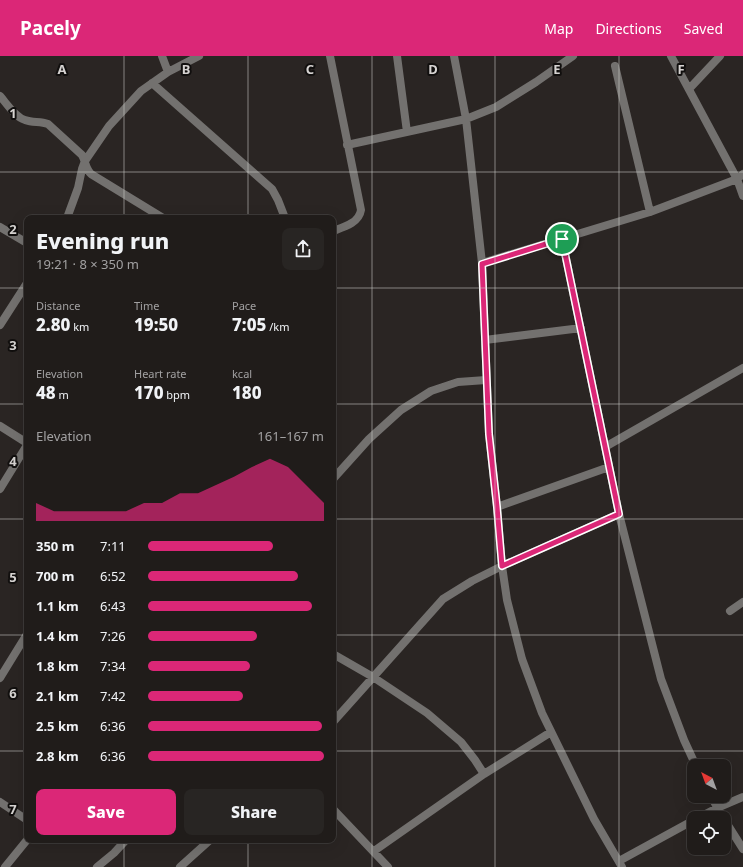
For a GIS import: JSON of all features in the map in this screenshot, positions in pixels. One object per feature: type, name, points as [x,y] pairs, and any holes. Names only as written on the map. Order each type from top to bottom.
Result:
[{"type":"street","points":[[162,56],[168,72]]},
{"type":"street","points":[[68,215],[78,188],[82,169],[109,126],[141,91],[168,72],[199,56]]},
{"type":"street","points":[[330,56],[347,145],[362,210],[360,216],[355,221],[336,230]]},
{"type":"street","points":[[397,56],[407,132]]},
{"type":"street","points":[[454,56],[466,119],[482,264],[489,434],[502,566],[507,600],[522,659],[542,713],[551,732],[594,819],[621,864],[687,824]]},
{"type":"street","points":[[347,145],[466,119],[496,107],[536,82],[573,56]]},
{"type":"street","points":[[671,56],[740,177],[743,196]]},
{"type":"street","points":[[689,89],[720,56]]},
{"type":"street","points":[[615,66],[650,212]]},
{"type":"street","points":[[152,83],[272,189],[284,215]]},
{"type":"street","points":[[0,96],[14,113],[24,120],[48,124],[82,155],[86,161],[86,169],[91,174],[158,215]]},
{"type":"street","points":[[482,264],[650,212],[740,177]]},
{"type":"street","points":[[0,227],[24,241]]},
{"type":"street","points":[[562,239],[619,514],[661,679],[693,759]]},
{"type":"street","points":[[0,325],[24,288]]},
{"type":"street","points":[[485,340],[581,328]]},
{"type":"street","points":[[606,447],[743,368]]},
{"type":"street","points":[[336,476],[369,439],[401,410],[431,391],[458,382],[486,380]]},
{"type":"street","points":[[0,426],[24,442]]},
{"type":"street","points":[[0,489],[24,449]]},
{"type":"street","points":[[497,507],[609,467]]},
{"type":"street","points":[[336,719],[443,600],[460,588],[502,566],[619,514]]},
{"type":"street","points":[[730,612],[743,602]]},
{"type":"street","points":[[0,678],[24,639]]},
{"type":"street","points":[[336,656],[374,676],[427,713],[462,742],[484,774]]},
{"type":"street","points":[[374,851],[484,774],[551,732]]},
{"type":"street","points":[[711,811],[743,797]]},
{"type":"street","points":[[0,802],[24,818]]},
{"type":"street","points":[[714,803],[719,811]]},
{"type":"street","points":[[336,812],[388,867]]},
{"type":"street","points":[[731,830],[743,849]]},
{"type":"street","points":[[6,867],[25,843]]},
{"type":"street","points":[[97,867],[123,843]]},
{"type":"street","points":[[180,867],[207,843]]},
{"type":"route","points":[[562,239],[619,514],[502,566],[489,434],[482,264],[562,239]]}]
